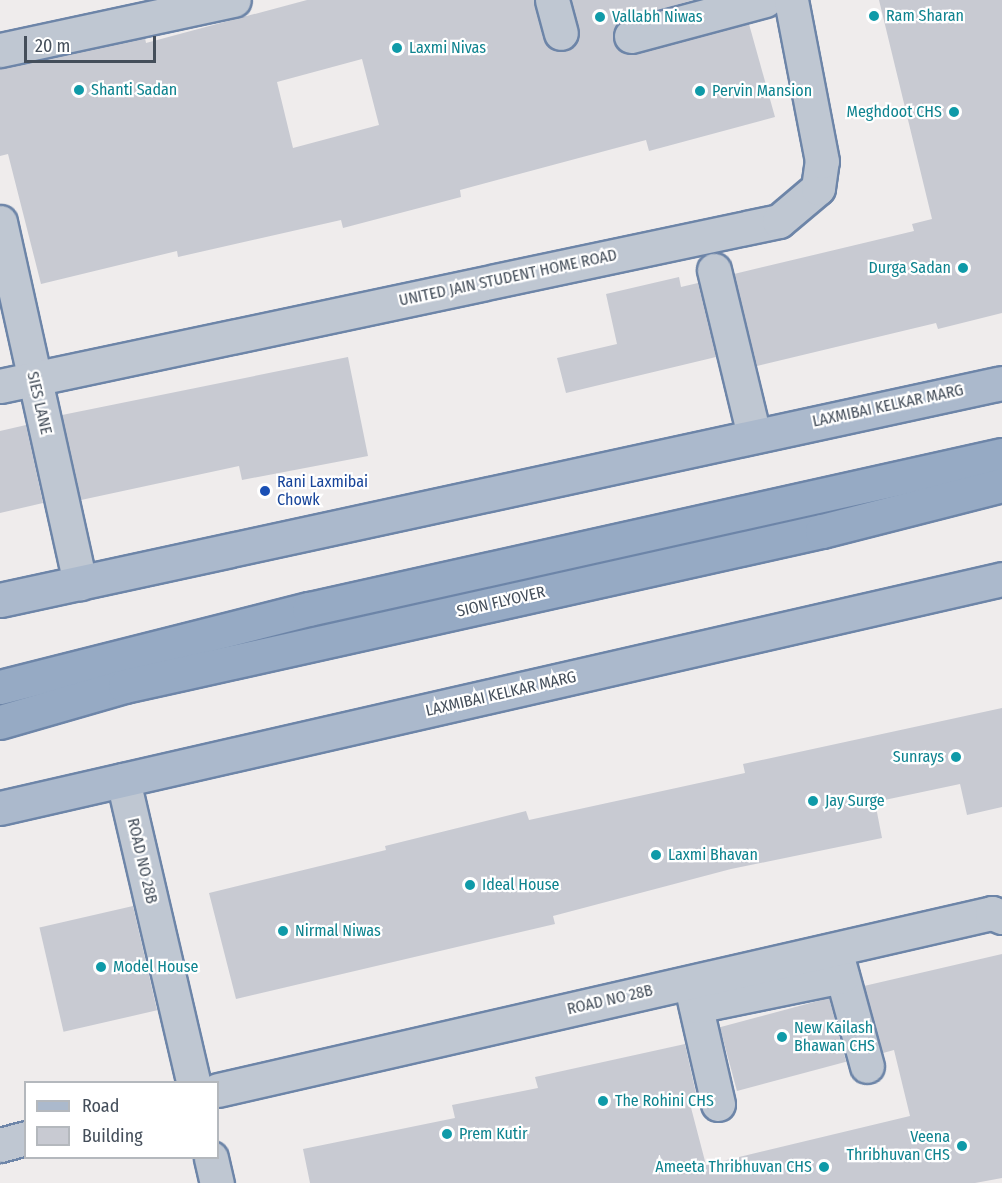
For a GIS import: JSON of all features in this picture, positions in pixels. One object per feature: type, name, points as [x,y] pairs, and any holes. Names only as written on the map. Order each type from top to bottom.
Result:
[{"type":"highway","name":"SION FLYOVER","points":[[0,687],[309,609],[1002,455]]},
{"type":"highway","name":"SION FLYOVER","points":[[0,722],[125,686],[822,531],[1002,485]]},
{"type":"main road","name":"LAXMIBAI KELKAR MARG","points":[[0,600],[1002,382]]},
{"type":"main road","name":"LAXMIBAI KELKAR MARG","points":[[0,808],[1002,579]]},
{"type":"street","points":[[0,50],[234,0]]},
{"type":"street","points":[[552,0],[561,33]]},
{"type":"street","points":[[631,36],[765,0]]},
{"type":"street","name":"UNITED JAIN STUDENT HOME ROAD","points":[[0,386],[33,377],[779,221],[818,188],[822,161],[791,0]]},
{"type":"street","name":"SIES LANE","points":[[0,222],[80,583]]},
{"type":"street","points":[[714,270],[754,435]]},
{"type":"street","name":"ROAD NO 28B","points":[[123,780],[193,1081]]},
{"type":"street","name":"ROAD NO 28B","points":[[219,1090],[693,994],[838,962],[992,913],[1002,917]]},
{"type":"street","points":[[838,962],[867,1066]]},
{"type":"street","points":[[693,994],[718,1104]]},
{"type":"street","points":[[0,1145],[24,1139]]},
{"type":"street","points":[[211,1159],[217,1183]]},
{"type":"building","points":[[307,0],[534,0],[543,38],[557,51],[574,47],[579,38],[571,0],[693,0],[618,22],[613,32],[617,49],[636,54],[749,24],[775,117],[649,151],[646,140],[460,190],[461,197],[343,228],[341,220],[178,257],[177,251],[41,284],[8,154],[0,156],[0,68],[145,38],[146,43]],"holes":[[[362,59],[379,125],[293,148],[277,82]]]},
{"type":"building","points":[[879,0],[1002,0],[1002,313],[938,329],[936,323],[757,366],[734,274],[914,231],[912,224],[932,219]]},
{"type":"building","points":[[679,277],[681,287],[698,283],[716,357],[566,393],[557,358],[617,344],[606,294]]},
{"type":"building","points":[[348,357],[368,456],[242,480],[239,466],[81,500],[62,415]]},
{"type":"building","points":[[26,425],[43,503],[0,513],[0,431]]},
{"type":"building","points":[[1002,708],[1002,807],[967,815],[960,784],[875,802],[882,838],[731,869],[553,916],[555,924],[236,999],[209,893],[386,850],[385,846],[526,811],[529,820],[745,773],[743,764]]},
{"type":"building","name":"Model House","points":[[133,906],[157,1010],[64,1032],[39,928]]},
{"type":"building","points":[[1002,954],[1002,1178],[975,1183],[310,1183],[303,1149],[455,1118],[452,1105],[538,1088],[535,1077],[685,1044],[697,1098],[689,1100],[706,1165],[910,1116],[894,1050],[883,1053],[864,986]]},
{"type":"building","name":"New Kailash Bhawan CHS","points":[[829,998],[846,1062],[737,1091],[720,1027]]},
{"type":"place","name":"Ram Sharan","points":[[874,16]]},
{"type":"place","name":"Vallabh Niwas","points":[[600,17]]},
{"type":"place","name":"Laxmi Nivas","points":[[397,48]]},
{"type":"place","name":"Shanti Sadan","points":[[79,90]]},
{"type":"place","name":"Pervin Mansion","points":[[700,91]]},
{"type":"place","name":"Meghdoot CHS","points":[[954,112]]},
{"type":"place","name":"Durga Sadan","points":[[963,268]]},
{"type":"place","name":"Rani Laxmibai Chowk","points":[[265,491]]},
{"type":"place","name":"Sunrays","points":[[956,757]]},
{"type":"place","name":"Jay Surge","points":[[813,801]]},
{"type":"place","name":"Laxmi Bhavan","points":[[656,855]]},
{"type":"place","name":"Ideal House","points":[[470,885]]},
{"type":"place","name":"Nirmal Niwas","points":[[283,931]]},
{"type":"place","name":"Model House","points":[[101,967]]},
{"type":"place","name":"New Kailash Bhawan CHS","points":[[782,1037]]},
{"type":"place","name":"The Rohini CHS","points":[[603,1101]]},
{"type":"place","name":"Prem Kutir","points":[[447,1134]]},
{"type":"place","name":"Veena Thribhuvan CHS","points":[[962,1146]]},
{"type":"place","name":"Ameeta Thribhuvan CHS","points":[[824,1167]]}]
